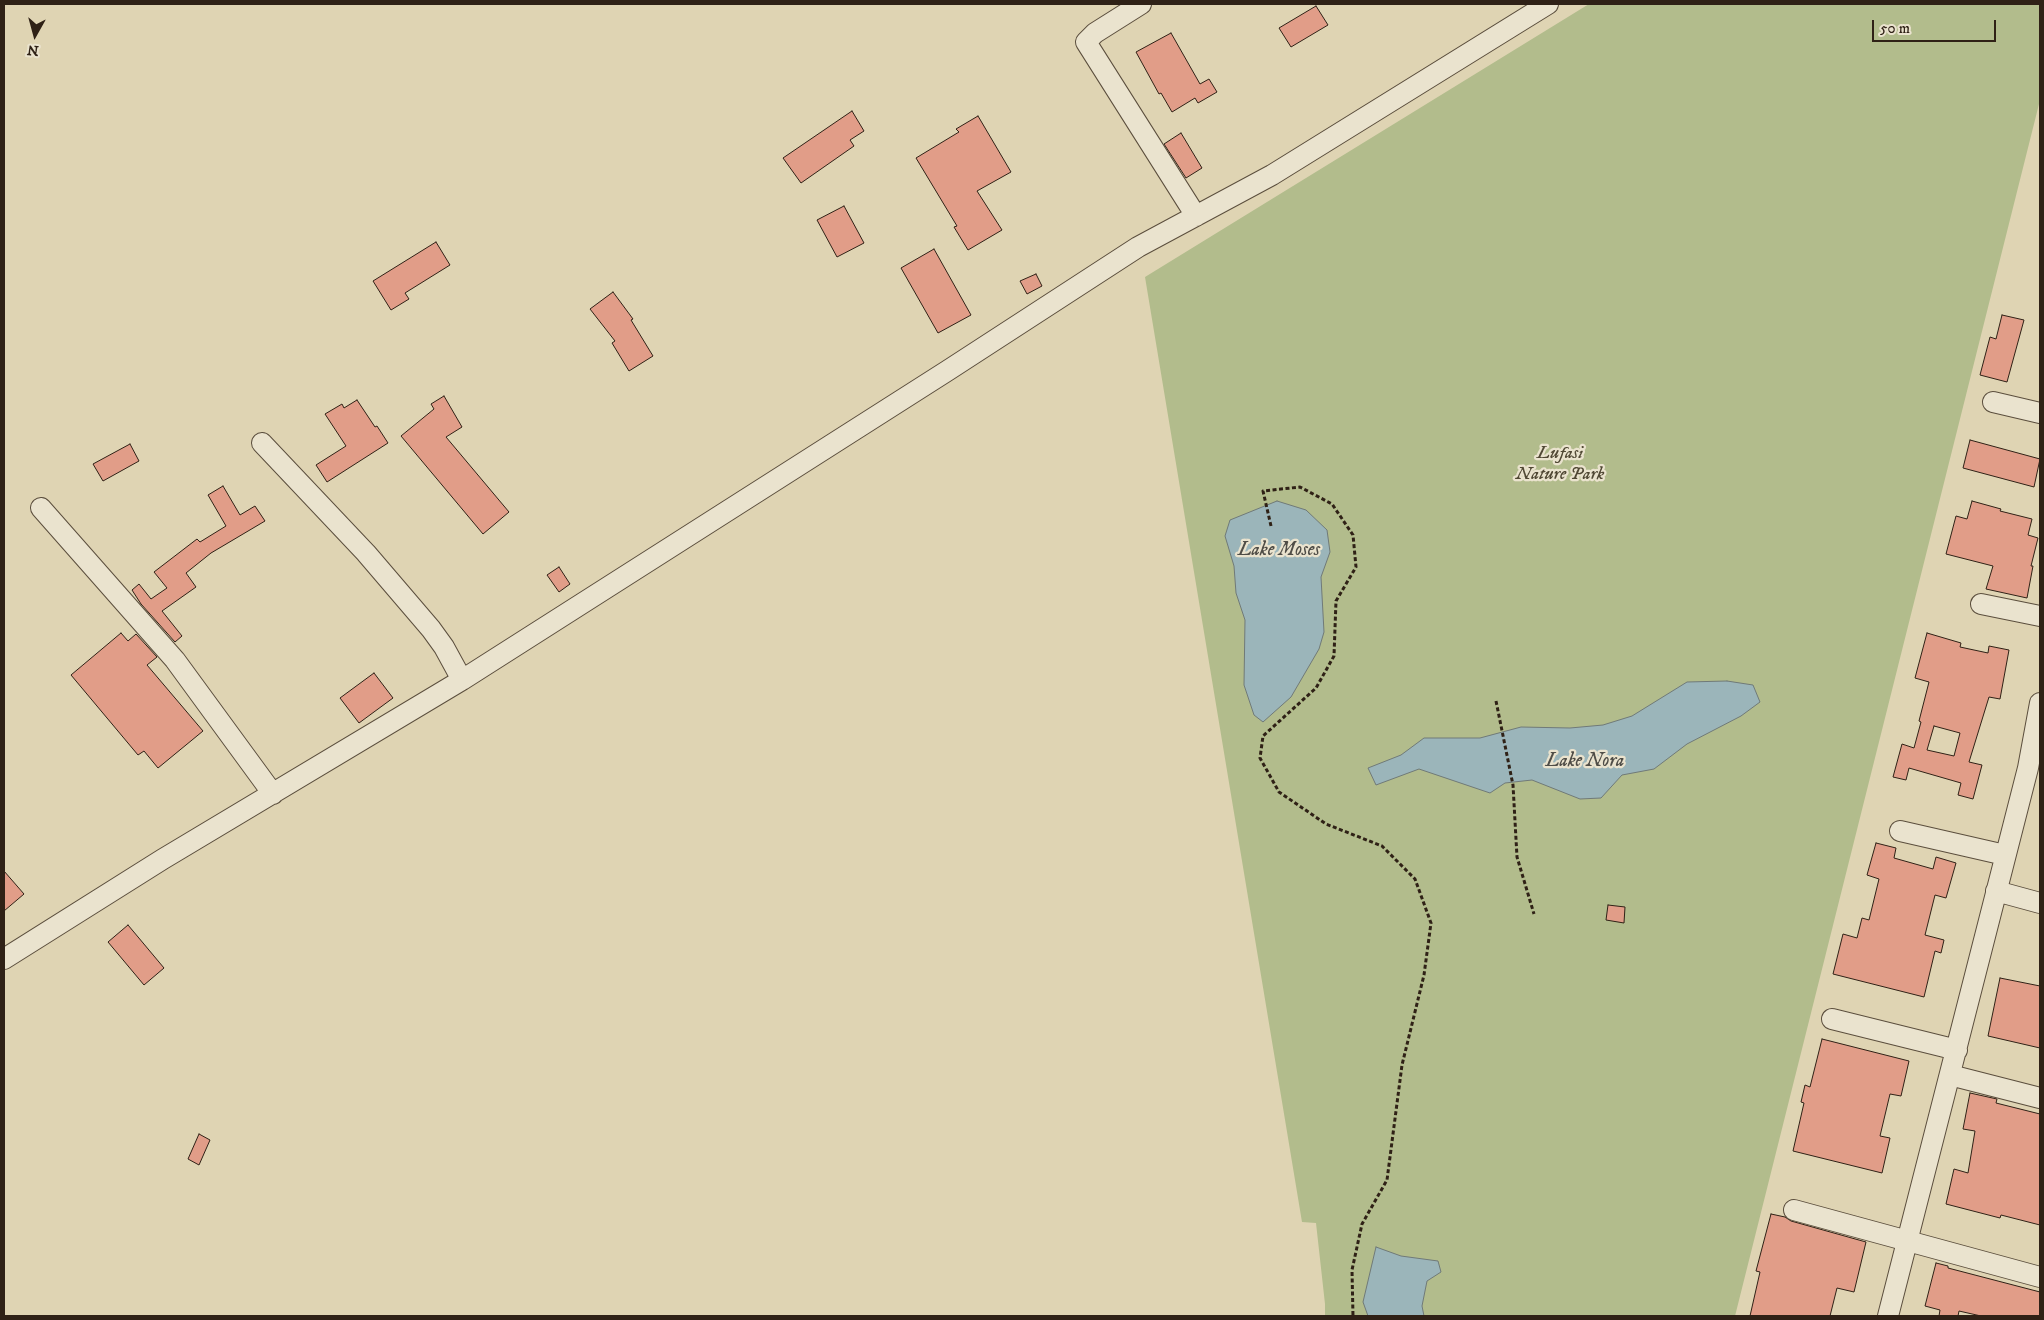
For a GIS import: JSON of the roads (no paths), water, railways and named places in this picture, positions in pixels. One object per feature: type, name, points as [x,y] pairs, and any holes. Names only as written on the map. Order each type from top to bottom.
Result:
[{"type":"street","points":[[1142,4],[1095,33],[1086,42],[1196,216]]},
{"type":"street","points":[[4,959],[163,859],[462,680],[1138,247],[1272,175],[1522,11],[1548,4]]},
{"type":"street","points":[[1993,402],[2040,412]]},
{"type":"street","points":[[262,443],[366,554],[431,629],[444,647],[462,680]]},
{"type":"street","points":[[41,508],[175,660],[274,794]]},
{"type":"street","points":[[1981,604],[2040,616]]},
{"type":"street","points":[[1888,1316],[2028,768],[2040,703]]},
{"type":"street","points":[[1900,831],[2005,855]]},
{"type":"street","points":[[1996,891],[2040,902]]},
{"type":"street","points":[[1832,1019],[1957,1050]]},
{"type":"street","points":[[1950,1076],[2040,1098]]},
{"type":"street","points":[[1794,1210],[2040,1277]]},
{"type":"water","name":"Lake Moses","points":[[1277,501],[1306,510],[1327,530],[1330,552],[1321,577],[1324,632],[1319,649],[1291,697],[1263,722],[1254,715],[1244,685],[1245,620],[1236,593],[1234,566],[1225,536],[1230,520]]},
{"type":"water","name":"Lake Nora","points":[[1727,681],[1753,685],[1760,702],[1741,716],[1687,744],[1654,769],[1622,775],[1601,798],[1580,799],[1532,780],[1505,783],[1490,793],[1419,769],[1376,785],[1368,768],[1401,755],[1424,738],[1480,738],[1521,727],[1570,728],[1603,725],[1632,716],[1687,682]]},
{"type":"water","points":[[1376,1247],[1401,1256],[1438,1261],[1441,1272],[1427,1281],[1422,1306],[1424,1316],[1368,1316],[1363,1302]]},
{"type":"park label","name":"Lufasi Nature Park","points":[[1560,464]]}]
